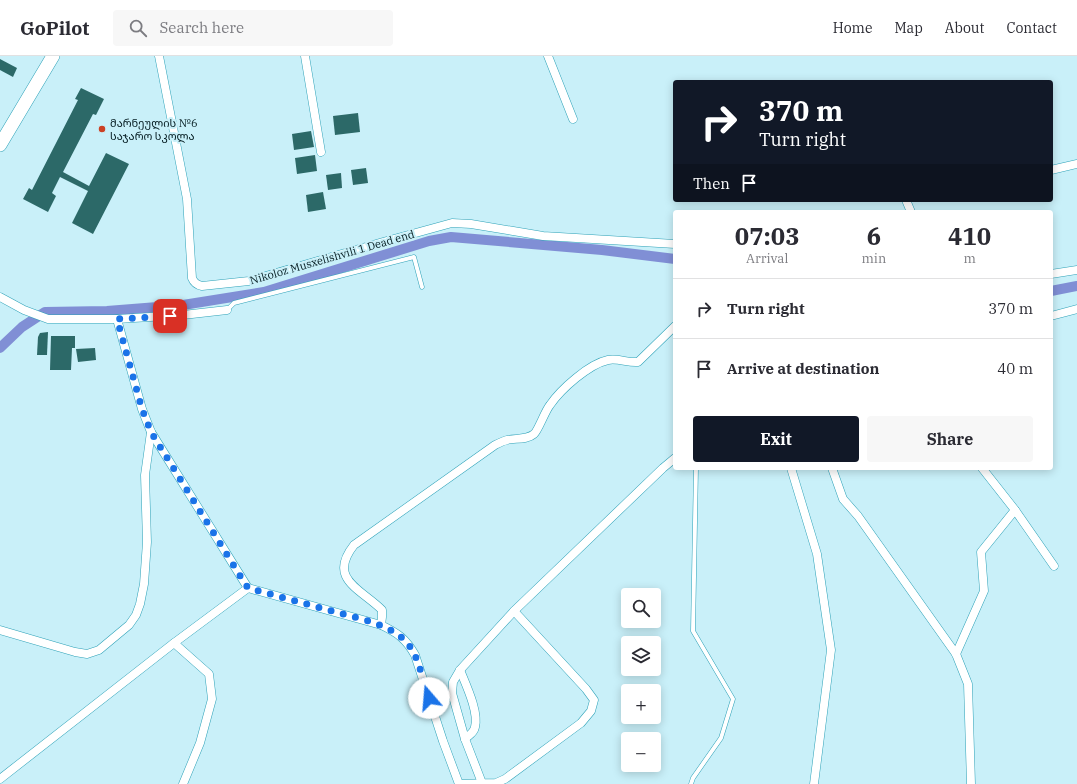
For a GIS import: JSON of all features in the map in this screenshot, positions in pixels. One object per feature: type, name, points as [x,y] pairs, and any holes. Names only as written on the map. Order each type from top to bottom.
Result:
[{"type":"highway","points":[[0,145],[53,56]]},
{"type":"street","name":"Nikoloz Musxelishvili 1 Dead end","points":[[159,56],[187,199],[192,278],[198,285],[202,286],[249,281],[452,223],[466,223],[543,236],[673,244]]},
{"type":"street","points":[[305,56],[321,152]]},
{"type":"street","points":[[548,56],[573,119]]},
{"type":"street","points":[[1053,170],[1077,164]]},
{"type":"street","points":[[1053,274],[1077,270]]},
{"type":"street","points":[[0,297],[24,310],[48,319],[117,319],[183,315],[228,310]]},
{"type":"street","points":[[1053,315],[1077,309]]},
{"type":"street","points":[[117,319],[142,409],[151,432],[248,588],[381,625],[396,633],[408,642],[415,655],[443,741],[459,784],[496,783],[505,779],[581,723],[591,711],[594,700],[586,689],[514,610]]},
{"type":"street","points":[[381,625],[382,610],[372,600],[354,588],[347,580],[344,570],[344,561],[354,545],[495,445],[507,440],[530,436],[536,433],[550,404],[574,378],[592,366],[607,360],[630,363],[638,362],[673,328]]},
{"type":"street","points":[[0,630],[75,652],[87,654],[99,650],[129,625],[136,615],[144,584],[147,542],[145,475],[151,432]]},
{"type":"street","points":[[482,783],[465,739],[452,693],[453,682],[460,670],[514,610],[673,460]]},
{"type":"street","points":[[792,470],[817,554],[831,650],[814,784]]},
{"type":"street","points":[[833,470],[843,499],[858,516],[956,654],[968,684],[971,784]]},
{"type":"street","points":[[984,470],[1015,510],[1054,566]]},
{"type":"street","points":[[956,654],[984,591],[980,552],[1015,510]]},
{"type":"street","points":[[0,780],[174,643],[248,588]]},
{"type":"street","points":[[174,643],[208,674],[212,699],[200,743],[183,784]]},
{"type":"street","points":[[460,670],[475,714],[475,727],[472,733],[465,739]]},
{"type":"lane","points":[[228,310],[234,303],[414,257],[422,287]]},
{"type":"lane","points":[[691,784],[693,778],[721,738],[733,699],[693,631],[696,470]]},
{"type":"building","points":[[0,59],[17,68],[13,77],[0,70]]},
{"type":"building","points":[[81,88],[104,99],[96,115],[93,114],[63,172],[89,186],[106,153],[129,164],[93,234],[72,223],[88,191],[60,177],[52,193],[56,196],[48,212],[23,199],[29,188],[32,190],[78,100],[75,99]]},
{"type":"building","points":[[358,113],[360,132],[335,135],[333,116]]},
{"type":"building","points":[[311,131],[314,147],[294,150],[292,134]]},
{"type":"building","points":[[315,155],[317,171],[297,174],[295,158]]},
{"type":"building","points":[[366,168],[368,183],[353,185],[351,170]]},
{"type":"building","points":[[341,173],[342,188],[328,190],[326,175]]},
{"type":"building","points":[[323,192],[326,209],[308,212],[306,195]]},
{"type":"building","points":[[48,332],[47,355],[37,355],[38,337],[40,333]]},
{"type":"building","points":[[51,336],[75,336],[75,348],[72,348],[71,370],[50,370]]},
{"type":"building","points":[[95,348],[96,360],[78,362],[76,349]]},
{"type":"waterway","points":[[0,348],[22,327],[45,312],[107,311],[183,305],[264,292],[429,241],[451,237],[602,250],[673,259]]},
{"type":"waterway","points":[[1053,291],[1077,286]]},
{"type":"place","name":"მარნეულის №6 საჯარო სკოლა","points":[[102,129]]},
{"type":"route","points":[[170,316],[117,319],[142,409],[151,432],[248,588],[365,620],[381,625],[396,633],[408,642],[415,655],[429,698]]}]
